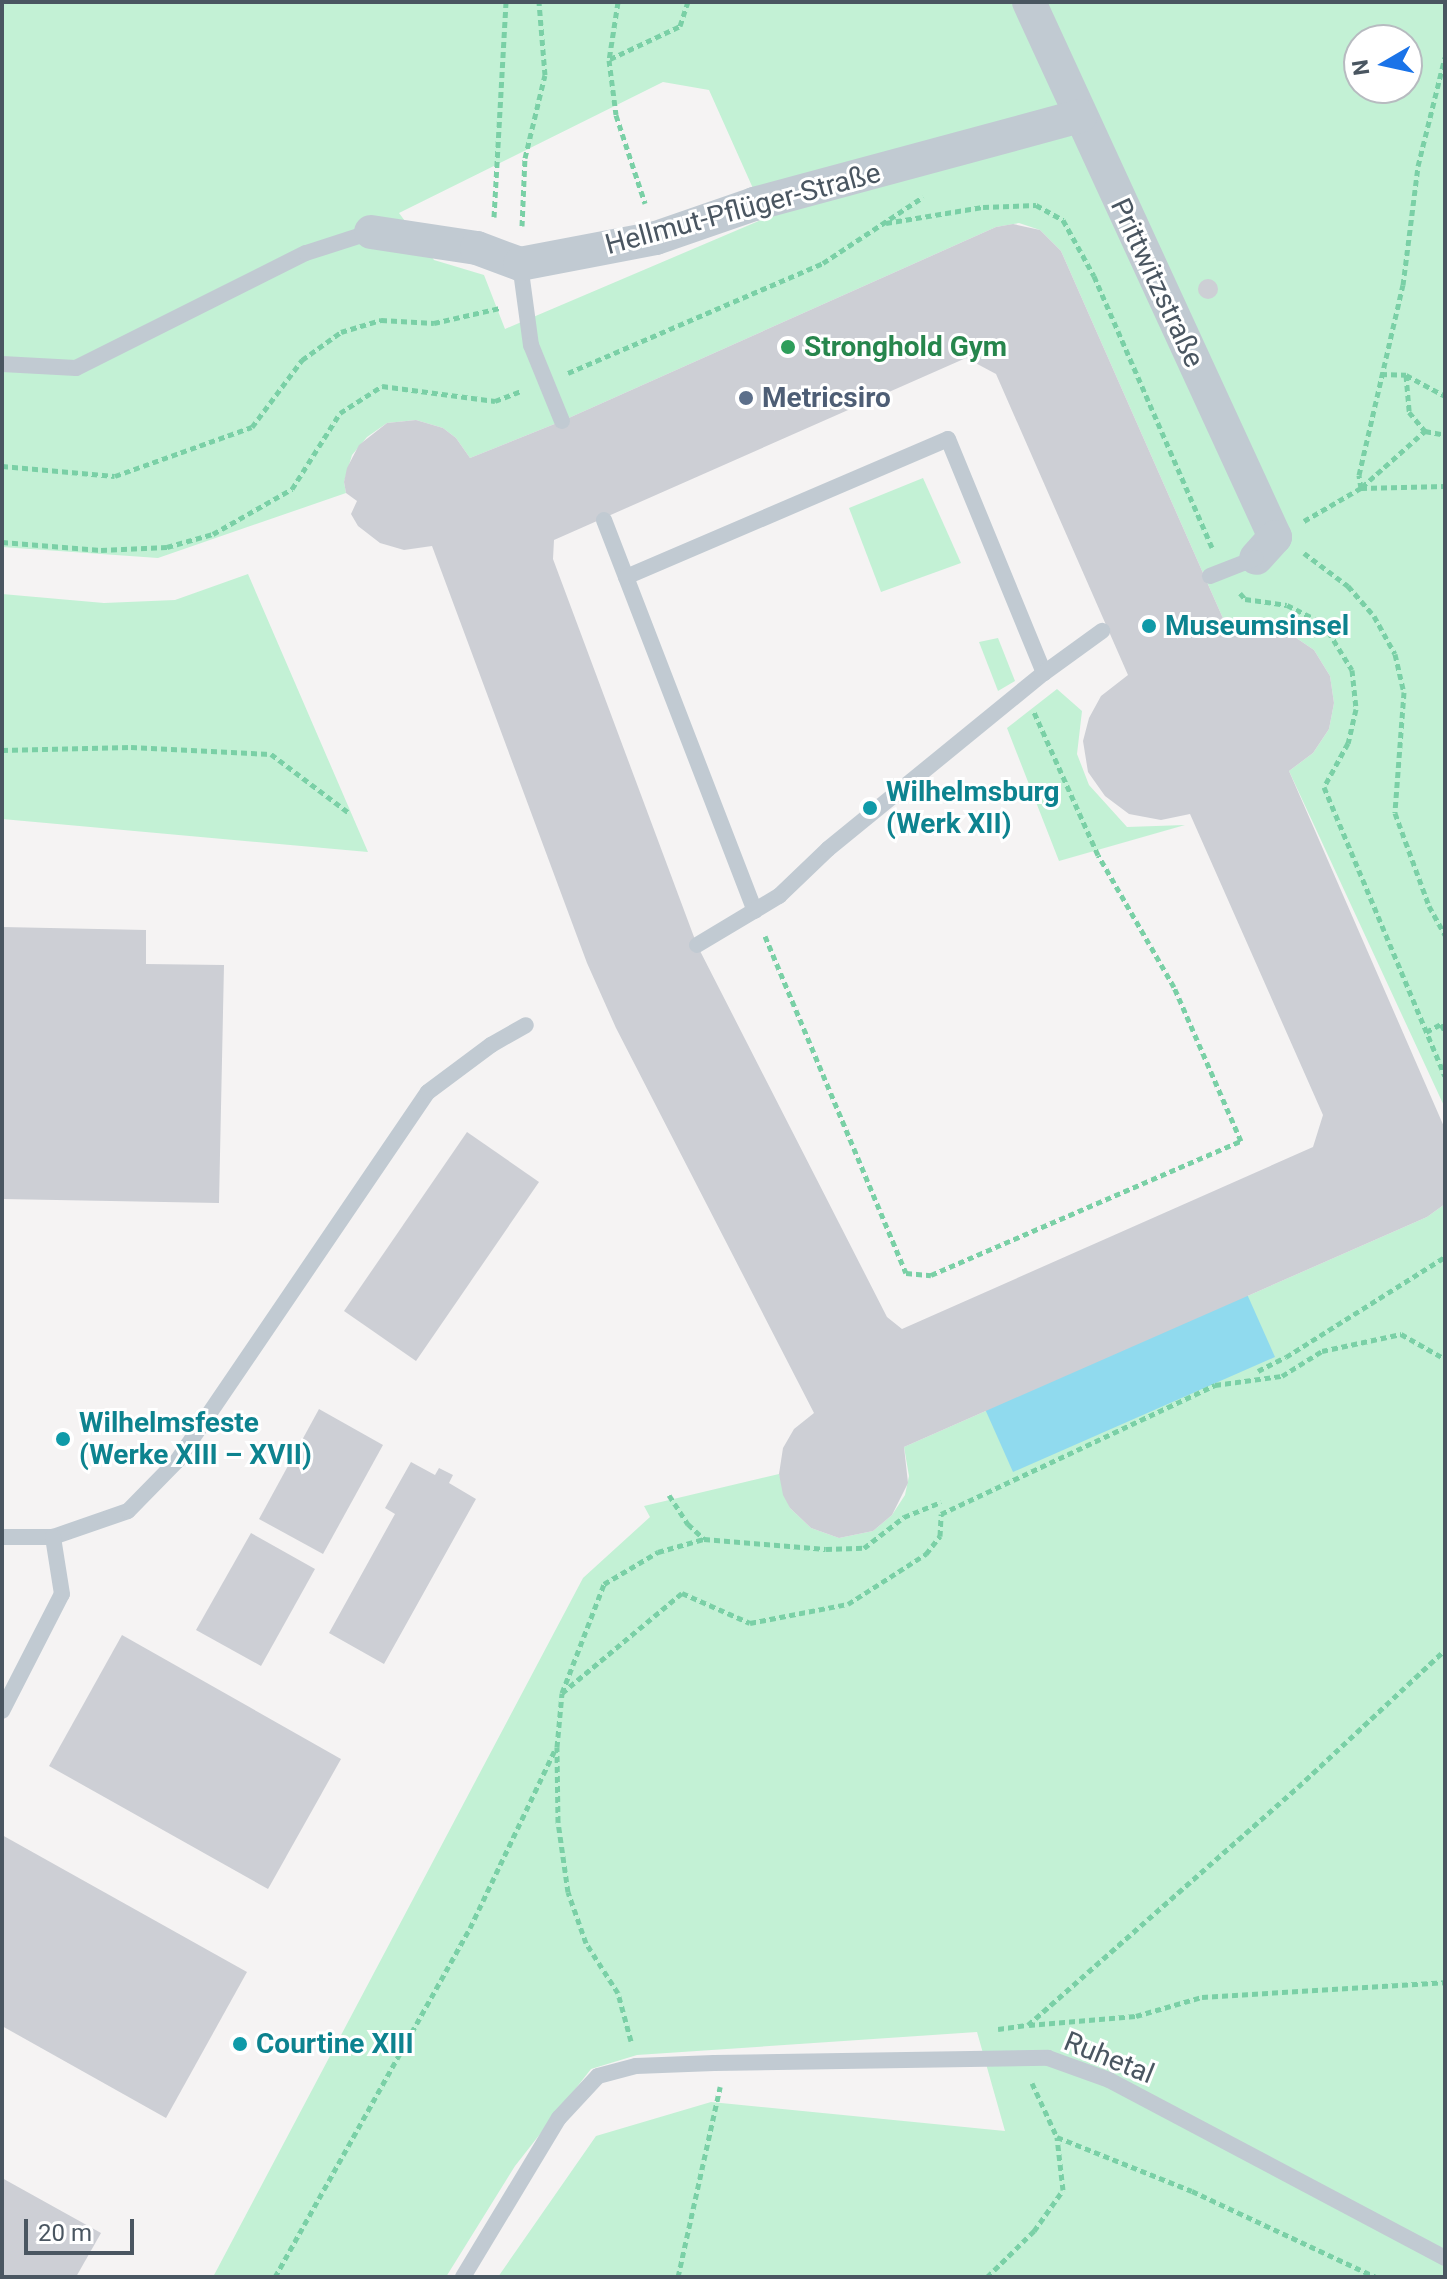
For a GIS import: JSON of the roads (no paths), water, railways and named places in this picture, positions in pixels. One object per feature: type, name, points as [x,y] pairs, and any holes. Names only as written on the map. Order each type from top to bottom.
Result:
[{"type":"street","name":"Prittwitzstraße","points":[[1029,2],[1266,548]]},
{"type":"street","name":"Hellmut-Pflüger-Straße","points":[[371,232],[506,258],[656,238],[754,204],[1080,116]]},
{"type":"lane","name":"Hellmut-Pflüger-Straße","points":[[2,364],[76,368],[306,253],[371,232]]},
{"type":"lane","points":[[506,258],[531,345],[562,421]]},
{"type":"lane","points":[[626,577],[948,439],[1044,673]]},
{"type":"lane","points":[[604,520],[755,911]]},
{"type":"lane","points":[[1210,576],[1266,548]]},
{"type":"lane","points":[[697,945],[779,896],[828,849],[1044,673],[1102,631]]},
{"type":"lane","points":[[2,1537],[53,1537],[128,1511],[177,1461],[428,1092],[491,1045],[526,1025]]},
{"type":"lane","points":[[2,1711],[62,1594],[53,1537]]},
{"type":"lane","name":"Ruhetal","points":[[463,2277],[559,2118],[598,2076],[636,2066],[714,2063],[1048,2058],[1109,2080],[1445,2258]]},
{"type":"water","points":[[1247,1294],[1275,1357],[1013,1472],[985,1409]]},
{"type":"place","name":"Stronghold Gym","points":[[788,347]]},
{"type":"place","name":"Metricsiro","points":[[746,398]]},
{"type":"place","name":"Museumsinsel","points":[[1149,626]]},
{"type":"place","name":"Wilhelmsburg (Werk XII)","points":[[870,808]]},
{"type":"place","name":"Wilhelmsfeste (Werke XIII – XVII)","points":[[63,1439]]},
{"type":"place","name":"Courtine XIII","points":[[240,2044]]}]
